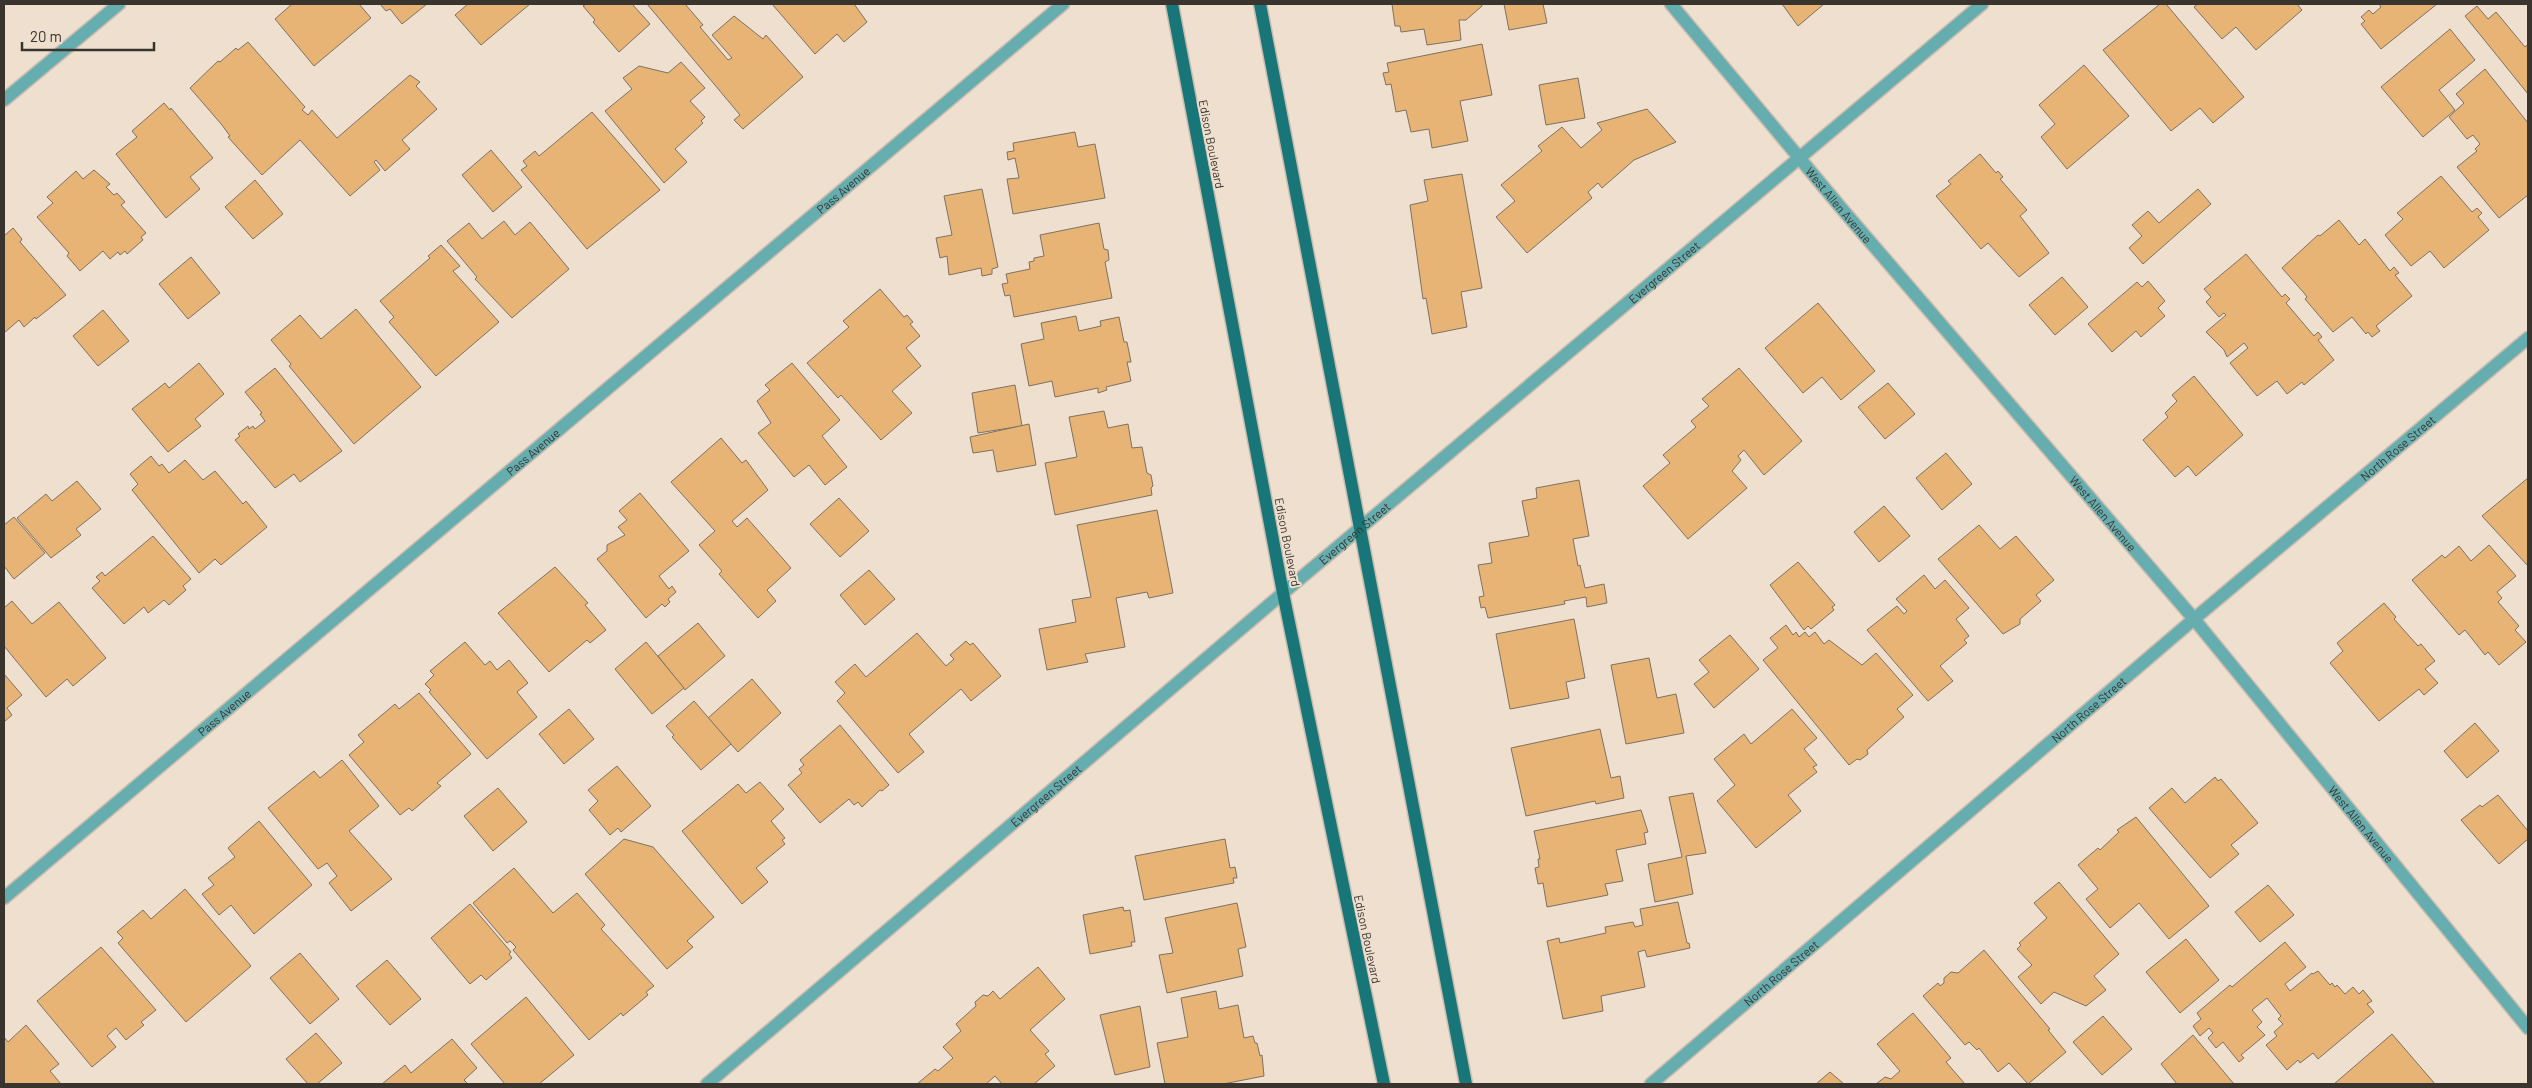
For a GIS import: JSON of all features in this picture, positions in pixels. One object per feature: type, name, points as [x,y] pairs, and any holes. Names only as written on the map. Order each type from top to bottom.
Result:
[{"type":"main road","name":"Edison Boulevard","points":[[1172,4],[1283,593],[1384,1084]]},
{"type":"main road","points":[[1260,4],[1466,1084]]},
{"type":"street","points":[[4,100],[119,4]]},
{"type":"street","name":"Pass Avenue","points":[[4,898],[1063,4]]},
{"type":"street","name":"West Allen Avenue","points":[[1671,4],[1799,158],[2194,619],[2528,1028]]},
{"type":"street","name":"Evergreen Street","points":[[707,1084],[1283,593],[1982,4]]},
{"type":"street","name":"North Rose Street","points":[[1652,1084],[2194,619],[2528,338]]},
{"type":"building","points":[[292,4],[359,4],[371,18],[314,66],[275,19]]},
{"type":"building","points":[[380,4],[427,4],[402,24],[390,9],[386,11]]},
{"type":"building","points":[[468,4],[530,4],[481,45],[455,15]]},
{"type":"building","points":[[586,4],[632,4],[650,24],[619,52],[593,22],[595,20],[583,6]]},
{"type":"building","points":[[647,4],[685,4],[703,25],[700,27],[728,60],[732,58],[712,35],[734,16],[763,39],[766,35],[803,77],[743,129],[734,120],[740,115]]},
{"type":"building","points":[[772,4],[854,4],[867,22],[844,42],[837,34],[815,54]]},
{"type":"building","points":[[1392,4],[1482,4],[1482,6],[1466,20],[1459,20],[1461,40],[1427,45],[1424,29],[1401,32],[1400,26],[1395,26]]},
{"type":"building","points":[[1504,4],[1543,4],[1547,23],[1509,30]]},
{"type":"building","points":[[1782,4],[1824,4],[1798,26]]},
{"type":"building","points":[[2160,4],[2166,4],[2244,97],[2213,123],[2200,108],[2171,131],[2103,50]]},
{"type":"building","points":[[2198,4],[2297,4],[2302,10],[2256,50],[2236,27],[2222,39],[2194,7]]},
{"type":"building","points":[[2379,4],[2437,4],[2381,49],[2361,24],[2365,21],[2361,17],[2369,10],[2373,14],[2381,7]]},
{"type":"building","points":[[2477,6],[2488,19],[2496,12],[2525,47],[2528,44],[2528,94],[2465,16]]},
{"type":"building","points":[[2450,29],[2475,60],[2439,90],[2455,110],[2423,137],[2381,87]]},
{"type":"building","points":[[248,42],[305,107],[302,110],[308,115],[312,110],[337,138],[410,75],[420,82],[416,86],[437,109],[402,140],[410,149],[385,171],[376,160],[374,162],[380,170],[350,196],[300,140],[262,175],[228,137],[230,136],[222,125],[190,88],[218,61],[220,62],[236,48],[238,50]]},
{"type":"building","points":[[1482,44],[1492,95],[1460,101],[1468,141],[1432,148],[1429,129],[1411,132],[1406,110],[1396,112],[1391,84],[1386,85],[1383,73],[1389,72],[1387,63]]},
{"type":"building","points":[[681,62],[705,88],[690,101],[705,117],[701,121],[703,123],[675,149],[687,162],[664,183],[605,111],[632,89],[623,78],[639,66],[668,73]]},
{"type":"building","points":[[2084,65],[2129,116],[2067,169],[2041,137],[2055,124],[2039,105]]},
{"type":"building","points":[[2485,69],[2528,123],[2528,195],[2499,218],[2457,167],[2477,151],[2475,149],[2480,144],[2473,135],[2467,139],[2449,117],[2464,103],[2456,94]]},
{"type":"building","points":[[1578,78],[1585,118],[1546,125],[1539,85]]},
{"type":"building","points":[[164,103],[170,110],[171,108],[213,158],[190,177],[200,189],[166,218],[116,154],[137,137],[132,131]]},
{"type":"building","points":[[1647,109],[1676,142],[1634,160],[1602,188],[1598,183],[1588,192],[1592,198],[1527,253],[1496,217],[1515,201],[1501,185],[1542,151],[1538,146],[1562,127],[1581,148],[1602,130],[1597,123]]},
{"type":"building","points":[[592,112],[660,190],[587,249],[521,170],[527,166],[523,161],[535,151],[539,156]]},
{"type":"building","points":[[1075,132],[1078,147],[1095,144],[1105,198],[1013,214],[1007,179],[1019,178],[1015,158],[1008,160],[1007,152],[1014,151],[1013,143]]},
{"type":"building","points":[[491,150],[522,187],[493,212],[462,175]]},
{"type":"building","points":[[1980,154],[1996,173],[1998,171],[2003,177],[2000,179],[2027,210],[2020,216],[2049,253],[2019,277],[1988,243],[1981,249],[1936,196],[1951,184],[1948,181]]},
{"type":"building","points":[[94,170],[110,184],[106,187],[114,195],[117,193],[125,202],[121,205],[146,233],[141,237],[143,240],[127,254],[125,251],[120,255],[118,252],[110,259],[103,251],[80,271],[67,256],[69,253],[37,217],[53,203],[47,197],[76,171],[83,179]]},
{"type":"building","points":[[1462,174],[1482,288],[1461,292],[1467,327],[1432,334],[1426,298],[1423,299],[1410,205],[1428,201],[1424,180]]},
{"type":"building","points":[[2441,176],[2472,212],[2477,208],[2482,213],[2478,217],[2489,230],[2444,268],[2430,251],[2411,266],[2385,235],[2403,219],[2397,213]]},
{"type":"building","points":[[255,180],[283,214],[253,239],[225,207]]},
{"type":"building","points":[[982,189],[998,267],[992,269],[992,274],[982,276],[981,268],[949,275],[947,256],[940,258],[936,238],[952,235],[944,196]]},
{"type":"building","points":[[2198,189],[2211,204],[2143,264],[2129,248],[2142,236],[2132,225],[2148,211],[2159,223]]},
{"type":"building","points":[[2339,220],[2359,245],[2365,239],[2390,271],[2394,267],[2399,273],[2395,275],[2412,296],[2376,326],[2380,331],[2372,337],[2368,332],[2366,334],[2352,317],[2333,332],[2305,299],[2307,297],[2304,293],[2282,268],[2318,235],[2320,236]]},
{"type":"building","points":[[504,221],[515,235],[530,222],[569,269],[512,318],[475,279],[477,277],[447,241],[469,223],[482,239]]},
{"type":"building","points":[[1099,223],[1104,249],[1108,250],[1109,260],[1105,262],[1112,298],[1014,317],[1010,295],[1005,296],[1002,284],[1008,283],[1006,274],[1030,269],[1029,262],[1034,261],[1034,258],[1044,256],[1040,235]]},
{"type":"building","points":[[13,228],[22,239],[20,242],[66,295],[24,327],[19,320],[4,333],[4,236]]},
{"type":"building","points":[[441,245],[460,266],[453,271],[499,322],[436,376],[389,322],[394,317],[380,301],[430,258],[428,256]]},
{"type":"building","points":[[2246,254],[2282,297],[2285,294],[2290,299],[2286,303],[2314,336],[2318,332],[2322,337],[2318,340],[2334,360],[2304,385],[2302,382],[2287,394],[2277,381],[2257,396],[2230,363],[2248,348],[2244,343],[2227,357],[2224,350],[2206,332],[2226,315],[2224,313],[2219,317],[2206,302],[2211,297],[2204,289]]},
{"type":"building","points":[[191,257],[220,293],[188,319],[159,284]]},
{"type":"building","points":[[2062,277],[2088,307],[2055,335],[2029,305]]},
{"type":"building","points":[[2148,281],[2165,301],[2158,308],[2165,316],[2141,337],[2136,331],[2112,352],[2088,324],[2137,282],[2142,287]]},
{"type":"building","points":[[880,289],[904,317],[907,315],[913,322],[910,324],[920,336],[906,348],[921,366],[892,391],[912,413],[881,440],[841,395],[838,398],[807,363],[849,327],[843,321]]},
{"type":"building","points":[[1818,303],[1875,371],[1841,400],[1822,377],[1803,393],[1765,348]]},
{"type":"building","points":[[356,309],[421,387],[354,444],[289,366],[291,364],[271,340],[300,315],[321,339]]},
{"type":"building","points":[[103,310],[129,341],[98,366],[73,336]]},
{"type":"building","points":[[1076,316],[1079,331],[1101,326],[1100,321],[1119,317],[1124,342],[1127,342],[1131,362],[1127,362],[1131,381],[1106,387],[1107,390],[1098,393],[1098,388],[1055,397],[1052,381],[1029,386],[1021,344],[1044,339],[1041,323]]},
{"type":"building","points":[[199,363],[224,394],[195,419],[201,426],[168,452],[132,409],[165,383],[169,388]]},
{"type":"building","points":[[792,363],[840,420],[822,436],[847,467],[825,485],[809,465],[794,477],[758,433],[771,423],[757,401],[770,390],[765,385]]},
{"type":"building","points":[[275,368],[342,451],[300,482],[294,474],[275,488],[235,440],[240,436],[238,434],[248,426],[249,429],[253,426],[255,429],[265,421],[260,414],[262,413],[245,392]]},
{"type":"building","points":[[1739,368],[1802,441],[1764,475],[1744,450],[1738,456],[1741,460],[1732,471],[1747,488],[1688,539],[1643,486],[1670,463],[1663,455],[1696,427],[1691,421],[1709,406],[1702,399]]},
{"type":"building","points":[[2194,376],[2243,435],[2196,476],[2188,466],[2175,477],[2143,440],[2168,417],[2165,413],[2177,401],[2172,395]]},
{"type":"building","points":[[1888,383],[1915,414],[1885,439],[1858,407]]},
{"type":"building","points":[[1015,385],[1022,426],[978,433],[972,393]]},
{"type":"building","points":[[1104,411],[1108,428],[1128,424],[1132,448],[1142,447],[1147,473],[1151,475],[1152,495],[1055,515],[1045,463],[1077,457],[1069,417]]},
{"type":"building","points":[[1029,424],[1036,465],[997,472],[993,450],[973,453],[970,437]]},
{"type":"building","points":[[721,438],[742,463],[746,460],[768,490],[732,521],[737,527],[747,518],[791,568],[767,590],[776,601],[758,618],[719,574],[722,571],[699,545],[715,531],[671,482]]},
{"type":"building","points":[[1946,453],[1972,484],[1942,510],[1916,478]]},
{"type":"building","points":[[151,456],[159,466],[162,464],[169,473],[185,460],[203,480],[215,471],[243,504],[246,501],[267,527],[221,565],[215,559],[199,573],[132,490],[138,484],[130,474]]},
{"type":"building","points":[[2528,478],[2528,566],[2482,516]]},
{"type":"building","points":[[1579,480],[1589,536],[1573,539],[1578,566],[1580,565],[1585,588],[1604,584],[1607,603],[1587,607],[1586,597],[1564,601],[1565,604],[1488,618],[1485,607],[1481,608],[1479,597],[1484,596],[1478,565],[1492,563],[1489,543],[1529,536],[1522,501],[1537,498],[1536,488]]},
{"type":"building","points":[[77,481],[101,509],[76,529],[81,535],[51,558],[17,518],[46,494],[52,501]]},
{"type":"building","points":[[640,493],[689,551],[659,576],[669,589],[672,586],[676,592],[668,599],[670,602],[665,607],[662,604],[646,618],[597,559],[607,551],[607,545],[625,535],[618,527],[627,520],[619,511]]},
{"type":"building","points":[[839,498],[869,531],[840,557],[810,524]]},
{"type":"building","points":[[1884,506],[1910,536],[1879,562],[1854,532]]},
{"type":"building","points":[[1157,510],[1173,593],[1149,598],[1147,592],[1116,598],[1125,647],[1085,654],[1088,662],[1047,670],[1039,629],[1076,622],[1072,600],[1091,597],[1077,525]]},
{"type":"building","points":[[14,517],[45,553],[14,579],[4,566],[4,525]]},
{"type":"building","points":[[1979,525],[2000,549],[2016,536],[2054,580],[2036,595],[2041,601],[2020,619],[2020,624],[2003,634],[1938,559]]},
{"type":"building","points":[[153,536],[191,579],[183,586],[186,590],[169,605],[164,600],[148,613],[144,607],[124,624],[92,588],[100,581],[96,577],[102,572],[105,576]]},
{"type":"building","points":[[2489,545],[2516,576],[2497,592],[2502,598],[2498,602],[2519,626],[2515,630],[2526,642],[2499,665],[2488,652],[2485,655],[2465,630],[2459,635],[2412,580],[2442,555],[2445,558],[2459,546],[2471,561]]},
{"type":"building","points":[[1798,562],[1835,605],[1832,607],[1834,610],[1811,629],[1808,626],[1804,630],[1770,585]]},
{"type":"building","points":[[555,567],[588,603],[585,605],[606,630],[590,643],[587,640],[549,672],[498,613]]},
{"type":"building","points":[[869,570],[895,599],[865,625],[840,595]]},
{"type":"building","points":[[1924,575],[1935,589],[1945,580],[1969,608],[1956,619],[1969,636],[1964,640],[1967,643],[1940,666],[1953,681],[1928,701],[1867,630],[1897,606],[1904,614],[1907,611],[1896,599]]},
{"type":"building","points":[[12,601],[32,624],[59,602],[106,658],[73,686],[67,679],[46,697],[4,646],[4,608]]},
{"type":"building","points":[[2384,603],[2396,617],[2394,619],[2418,646],[2421,644],[2435,661],[2425,669],[2438,683],[2424,695],[2419,689],[2379,721],[2330,663],[2343,651],[2337,643]]},
{"type":"building","points":[[1574,619],[1585,678],[1566,682],[1569,698],[1510,709],[1496,634]]},
{"type":"building","points":[[698,623],[725,656],[685,690],[658,656]]},
{"type":"building","points":[[1786,625],[1793,635],[1796,632],[1799,637],[1805,632],[1809,637],[1815,632],[1824,644],[1829,640],[1862,665],[1876,653],[1913,695],[1897,709],[1904,717],[1867,750],[1868,754],[1860,760],[1857,759],[1849,765],[1763,660],[1778,648],[1770,638]]},
{"type":"building","points":[[917,633],[946,666],[954,659],[950,655],[966,641],[970,645],[973,643],[1001,676],[971,701],[961,689],[909,734],[924,752],[898,773],[837,701],[845,693],[835,682],[855,664],[866,677]]},
{"type":"building","points":[[1730,635],[1759,669],[1714,708],[1694,684],[1709,672],[1699,660]]},
{"type":"building","points":[[465,642],[485,665],[490,661],[497,670],[509,660],[528,683],[517,692],[537,717],[487,759],[429,692],[431,690],[425,684],[434,675],[430,671]]},
{"type":"building","points":[[646,642],[684,688],[652,714],[615,669]]},
{"type":"building","points":[[1649,658],[1657,698],[1676,694],[1684,733],[1626,744],[1611,665]]},
{"type":"building","points":[[4,674],[22,695],[7,708],[12,715],[4,722]]},
{"type":"building","points":[[752,679],[781,713],[738,752],[708,718]]},
{"type":"building","points":[[419,693],[471,754],[437,783],[441,786],[412,811],[409,808],[400,815],[349,755],[364,742],[358,735],[395,704],[399,709]]},
{"type":"building","points":[[694,701],[731,744],[701,770],[672,737],[674,735],[666,726]]},
{"type":"building","points":[[569,709],[594,739],[564,764],[539,734]]},
{"type":"building","points":[[1792,709],[1817,738],[1804,749],[1817,765],[1813,767],[1817,772],[1788,795],[1801,811],[1756,848],[1717,801],[1735,785],[1714,759],[1744,734],[1751,744]]},
{"type":"building","points":[[2475,723],[2499,751],[2467,778],[2444,751]]},
{"type":"building","points":[[840,725],[889,785],[882,791],[880,790],[862,807],[858,802],[854,805],[849,799],[820,823],[788,785],[802,773],[799,769],[804,765],[800,760]]},
{"type":"building","points":[[1600,729],[1611,778],[1620,776],[1624,798],[1596,804],[1595,801],[1526,816],[1511,748]]},
{"type":"building","points":[[342,760],[379,806],[349,831],[392,879],[351,911],[329,883],[337,876],[327,863],[318,869],[268,808],[314,771],[320,778]]},
{"type":"building","points":[[617,766],[651,806],[621,832],[618,828],[610,835],[589,810],[598,801],[588,790]]},
{"type":"building","points":[[2215,777],[2218,781],[2221,779],[2258,823],[2231,845],[2239,854],[2210,878],[2149,808],[2172,788],[2185,803]]},
{"type":"building","points":[[760,782],[784,809],[771,821],[785,838],[782,840],[785,844],[756,868],[768,882],[742,904],[682,831],[738,784],[746,793]]},
{"type":"building","points":[[498,788],[527,822],[493,851],[464,816]]},
{"type":"building","points":[[1693,793],[1706,853],[1686,856],[1693,894],[1655,902],[1648,864],[1682,857],[1669,797]]},
{"type":"building","points":[[2498,795],[2528,831],[2528,839],[2499,864],[2461,820],[2480,805],[2482,807]]},
{"type":"building","points":[[1641,810],[1648,832],[1644,833],[1646,844],[1616,850],[1623,881],[1605,884],[1608,895],[1547,907],[1543,883],[1538,884],[1535,868],[1539,867],[1538,859],[1540,859],[1534,831]]},
{"type":"building","points":[[2136,817],[2209,906],[2169,939],[2139,903],[2110,928],[2086,899],[2098,889],[2078,865],[2098,848],[2100,850],[2119,832],[2117,830]]},
{"type":"building","points":[[259,821],[312,885],[254,934],[231,905],[219,915],[202,894],[214,885],[208,878],[235,857],[228,848]]},
{"type":"building","points":[[624,839],[653,847],[714,917],[687,941],[693,947],[667,969],[585,874]]},
{"type":"building","points":[[1225,839],[1230,868],[1235,867],[1237,878],[1233,878],[1234,883],[1144,900],[1135,856]]},
{"type":"building","points":[[514,868],[553,913],[577,893],[605,925],[601,929],[654,986],[646,992],[648,995],[623,1016],[621,1013],[589,1040],[513,950],[516,947],[510,941],[507,943],[473,903]]},
{"type":"building","points":[[2059,882],[2119,954],[2094,976],[2106,990],[2086,1006],[2054,992],[2041,1004],[2018,977],[2032,965],[2017,949],[2021,945],[2019,943],[2047,918],[2034,903]]},
{"type":"building","points":[[2268,885],[2294,915],[2260,942],[2235,912]]},
{"type":"building","points":[[185,889],[251,966],[186,1022],[118,943],[123,938],[117,932],[143,910],[151,919]]},
{"type":"building","points":[[1678,902],[1687,943],[1689,943],[1690,948],[1647,957],[1645,950],[1638,952],[1645,987],[1601,996],[1603,1011],[1563,1019],[1547,941],[1559,938],[1560,943],[1606,933],[1605,927],[1633,922],[1635,927],[1643,925],[1640,909]]},
{"type":"building","points":[[1237,903],[1246,947],[1238,949],[1243,976],[1167,993],[1159,955],[1173,953],[1165,918]]},
{"type":"building","points":[[470,904],[511,952],[509,954],[512,958],[486,980],[481,975],[470,984],[431,938]]},
{"type":"building","points":[[1123,907],[1124,911],[1130,910],[1135,942],[1131,942],[1132,946],[1090,954],[1083,915]]},
{"type":"building","points":[[2186,939],[2219,980],[2180,1013],[2146,972]]},
{"type":"building","points":[[2285,942],[2306,967],[2285,984],[2290,991],[2312,973],[2318,971],[2330,985],[2332,983],[2335,987],[2337,985],[2345,994],[2353,987],[2359,994],[2363,990],[2372,1001],[2367,1004],[2374,1012],[2318,1059],[2313,1053],[2300,1063],[2298,1060],[2287,1070],[2266,1045],[2277,1036],[2274,1032],[2283,1024],[2278,1019],[2281,1016],[2267,998],[2252,1010],[2262,1022],[2257,1027],[2265,1035],[2241,1055],[2244,1058],[2239,1062],[2223,1042],[2216,1048],[2208,1038],[2213,1033],[2209,1028],[2200,1036],[2193,1026],[2201,1019],[2197,1013],[2230,985],[2232,987]]},
{"type":"building","points":[[101,947],[156,1010],[141,1022],[144,1025],[126,1040],[116,1028],[107,1036],[116,1047],[92,1067],[37,1001]]},
{"type":"building","points":[[1984,950],[2050,1029],[2048,1030],[2066,1052],[2028,1084],[2009,1063],[1998,1072],[1979,1048],[1977,1050],[1969,1042],[1965,1045],[1923,996],[1938,983],[1940,986],[1944,983],[1944,978],[1951,972],[1958,973]]},
{"type":"building","points":[[300,953],[339,999],[310,1024],[270,978]]},
{"type":"building","points":[[387,960],[421,999],[390,1025],[356,986]]},
{"type":"building","points":[[1038,967],[1065,999],[1030,1030],[1049,1051],[1045,1054],[1055,1066],[1034,1084],[1002,1084],[995,1076],[986,1084],[917,1084],[935,1069],[938,1071],[953,1058],[943,1047],[961,1031],[956,1024],[976,1006],[975,1002],[983,995],[988,996],[993,991],[1000,999]]},
{"type":"building","points":[[1216,991],[1219,1009],[1238,1005],[1244,1038],[1253,1036],[1255,1043],[1257,1043],[1260,1056],[1262,1055],[1264,1076],[1223,1084],[1165,1084],[1157,1043],[1188,1037],[1181,998]]},
{"type":"building","points":[[526,997],[574,1055],[539,1084],[505,1084],[471,1044]]},
{"type":"building","points":[[1140,1006],[1150,1067],[1115,1075],[1100,1015]]},
{"type":"building","points":[[1913,1013],[1951,1058],[1946,1062],[1965,1084],[1876,1084],[1885,1077],[1891,1079],[1900,1071],[1877,1044]]},
{"type":"building","points":[[2103,1016],[2132,1049],[2102,1075],[2073,1042]]},
{"type":"building","points":[[26,1025],[59,1064],[50,1071],[61,1084],[4,1084],[4,1037],[8,1042]]},
{"type":"building","points":[[316,1033],[342,1063],[317,1084],[308,1084],[286,1059]]},
{"type":"building","points":[[2392,1034],[2435,1084],[2334,1084]]},
{"type":"building","points":[[2193,1035],[2234,1084],[2177,1084],[2161,1064]]},
{"type":"building","points":[[452,1039],[477,1068],[464,1080],[468,1084],[382,1084],[405,1065],[411,1073]]},
{"type":"building","points":[[1830,1072],[1844,1084],[1816,1084]]}]
